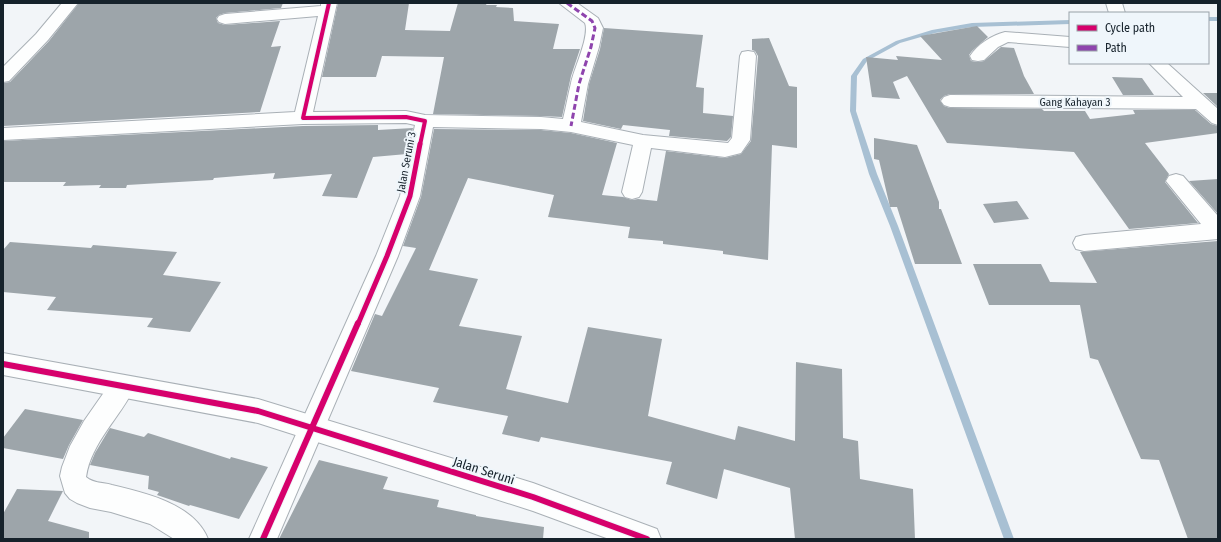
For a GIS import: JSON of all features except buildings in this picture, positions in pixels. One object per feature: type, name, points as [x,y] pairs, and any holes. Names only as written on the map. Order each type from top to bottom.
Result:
[{"type":"street","points":[[3,77],[42,37],[70,3]]},
{"type":"street","points":[[567,3],[592,21],[595,28],[591,48],[581,77],[571,126]]},
{"type":"street","points":[[225,19],[328,6],[303,118]]},
{"type":"street","points":[[978,56],[992,44],[1004,38],[1069,42]]},
{"type":"street","points":[[425,121],[540,123],[571,126],[643,141],[725,150],[734,148],[741,140],[748,56]]},
{"type":"street","points":[[1158,64],[1218,119]]},
{"type":"street","name":"Gang Kahayan 3","points":[[950,101],[1200,103]]},
{"type":"street","name":"Jalan Seruni 3","points":[[3,134],[117,130],[187,123],[303,118],[406,117],[425,121],[410,196],[387,256],[313,428],[263,539]]},
{"type":"street","points":[[632,192],[643,141]]},
{"type":"street","points":[[1176,181],[1218,230]]},
{"type":"street","points":[[1084,243],[1218,230]]},
{"type":"street","name":"Jalan Seruni","points":[[3,364],[258,411],[533,497],[647,539]]},
{"type":"street","points":[[123,386],[93,431],[83,450],[73,470],[72,478],[74,483],[85,493],[111,498],[154,512],[173,521],[194,539]]},
{"type":"waterway","points":[[1209,19],[1218,19]]},
{"type":"waterway","points":[[1009,539],[894,226],[873,174],[853,111],[854,76],[865,60],[898,42],[934,31],[972,25],[1069,22]]},
{"type":"marked path","points":[[567,3],[592,21],[595,28],[591,47],[579,84],[571,126]]},
{"type":"cycle path","points":[[263,539],[313,428],[387,256],[410,196],[425,121],[406,117],[303,118],[329,3]]},
{"type":"cycle path","points":[[3,364],[258,411],[533,497],[647,539]]}]
